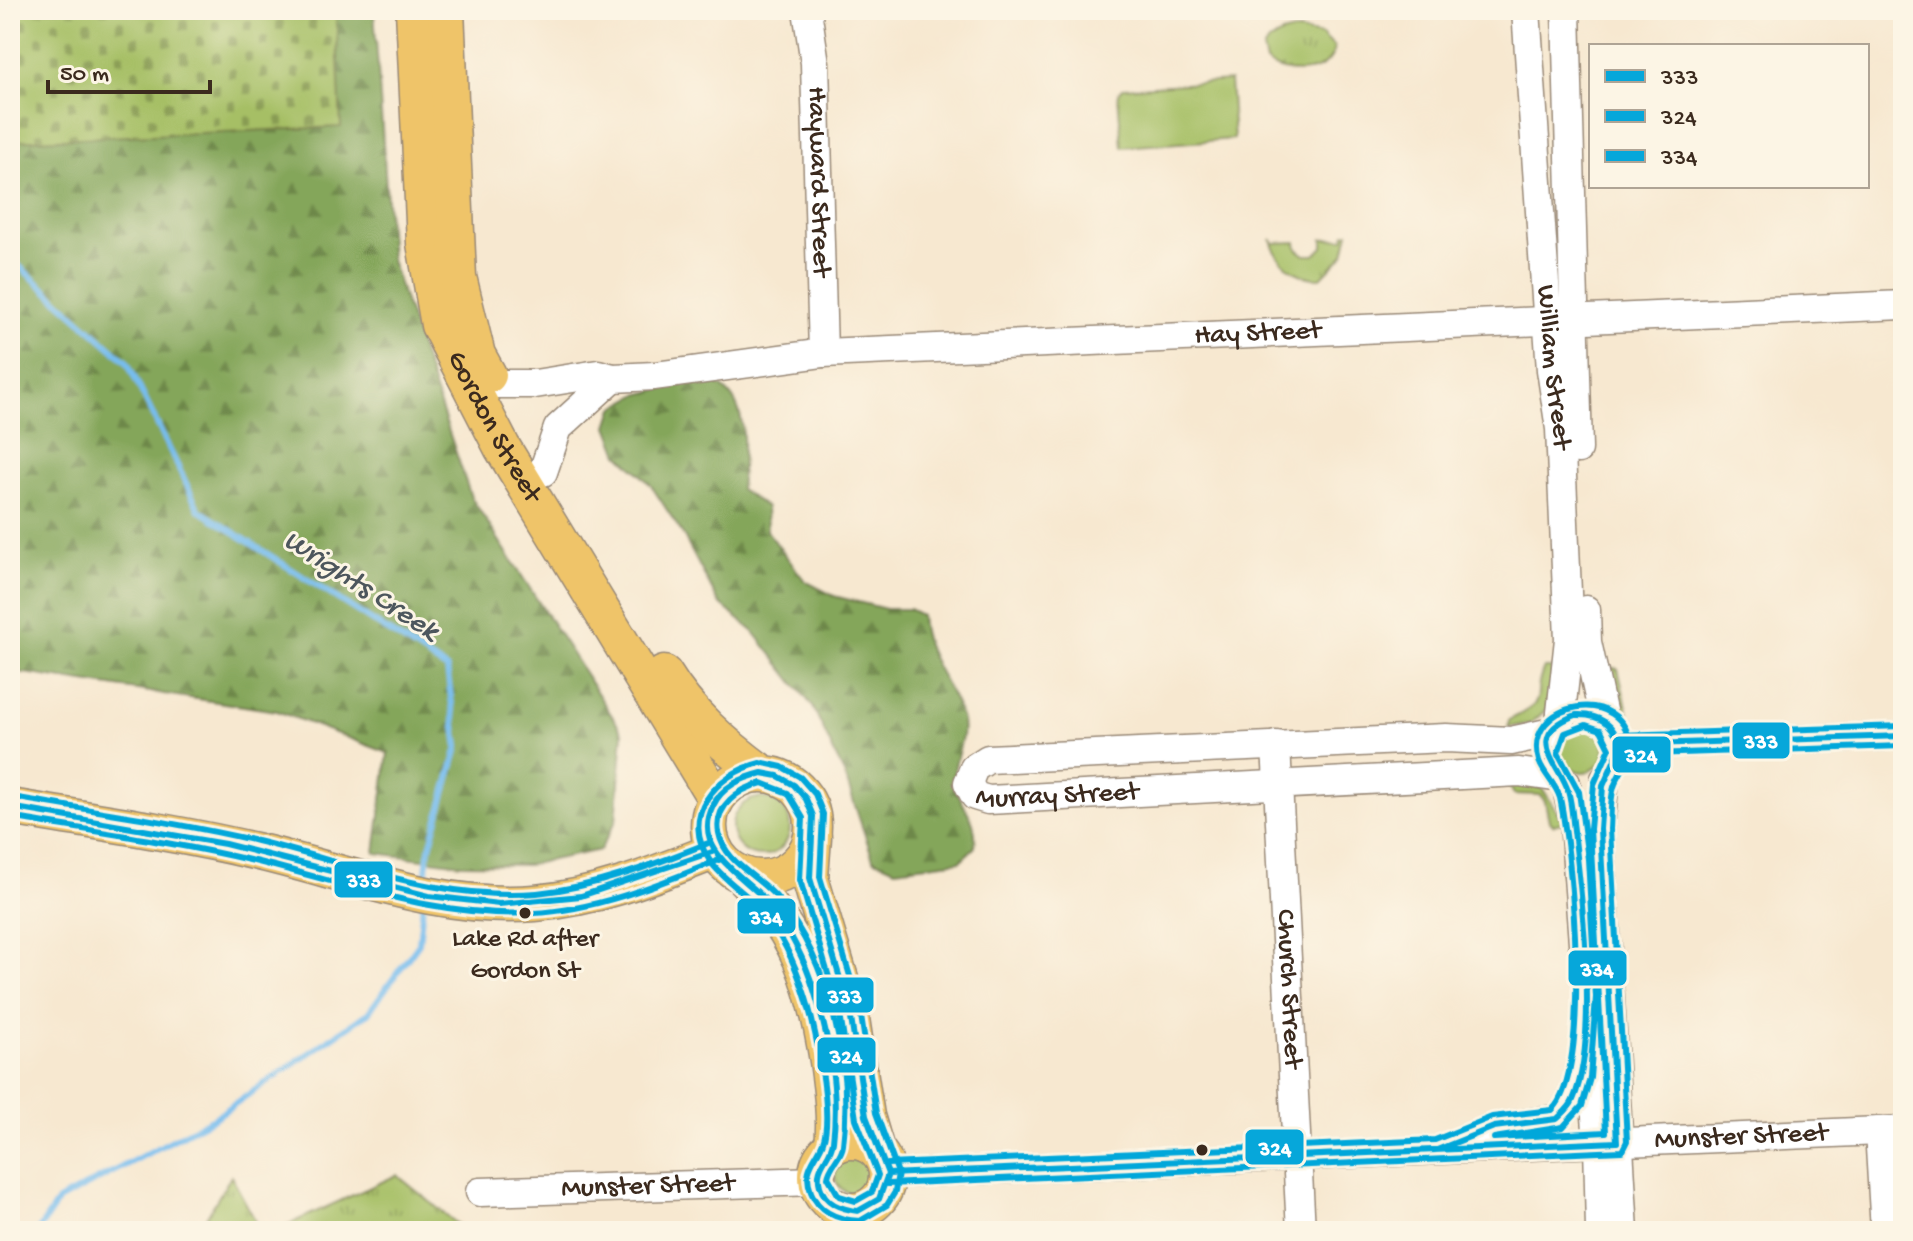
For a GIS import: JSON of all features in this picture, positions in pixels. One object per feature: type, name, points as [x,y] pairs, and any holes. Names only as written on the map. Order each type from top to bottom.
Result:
[{"type":"main road","name":"Gordon Street","points":[[414,10],[425,243],[439,325],[502,447],[716,799]]},
{"type":"main road","name":"Gordon Street","points":[[446,10],[458,277],[477,355],[543,472],[678,696],[723,744],[762,773]]},
{"type":"main road","points":[[833,1146],[835,1104],[813,984],[782,920],[743,877],[726,865],[715,851],[709,833],[716,799],[728,785],[744,776],[762,773],[778,776],[794,785],[806,799],[813,816],[810,878],[850,1012],[879,1188]]},
{"type":"main road","points":[[10,807],[254,851],[414,892],[513,904],[589,896],[715,851]]},
{"type":"main road","points":[[743,877],[761,879],[787,871],[807,852],[813,835]]},
{"type":"main road","points":[[857,1141],[879,1188],[858,1211],[829,1206],[821,1159],[833,1146],[857,1141]]},
{"type":"street","name":"Hayward Street","points":[[807,10],[815,63],[823,353]]},
{"type":"street","name":"William Street","points":[[1563,15],[1560,429],[1569,639],[1556,727],[1547,752],[1549,762],[1564,781],[1574,823],[1587,1028],[1624,1231]]},
{"type":"street","name":"William Street","points":[[1531,16],[1562,321],[1577,429],[1587,642],[1604,720],[1616,735],[1619,745],[1617,764],[1605,779],[1600,829],[1608,1142],[1600,1231]]},
{"type":"street","name":"Hay Street","points":[[493,384],[535,384],[598,374],[613,378],[823,353],[1903,305]]},
{"type":"street","points":[[543,472],[558,428],[613,378]]},
{"type":"street","points":[[1556,727],[1581,713],[1604,720]]},
{"type":"street","name":"Murray Street","points":[[1556,727],[1511,741],[1446,738],[988,759],[974,768],[968,783],[975,796],[988,800],[1519,772],[1564,781]]},
{"type":"street","points":[[1619,745],[1903,736]]},
{"type":"street","name":"Church Street","points":[[1276,745],[1301,1231]]},
{"type":"street","points":[[1564,781],[1583,786],[1605,779]]},
{"type":"street","name":"Munster Street","points":[[1437,1150],[1494,1127],[1557,1119],[1574,1100],[1587,1028]]},
{"type":"street","points":[[1885,1231],[1891,1130]]},
{"type":"street","name":"Munster Street","points":[[879,1188],[1298,1156],[1891,1130]]},
{"type":"street","name":"Munster Street","points":[[480,1192],[829,1206]]},
{"type":"green space","points":[[10,10],[374,10],[391,260],[471,497],[623,733],[616,821],[600,850],[527,865],[462,864],[375,853],[388,753],[277,711],[10,671]]},
{"type":"green space","points":[[10,10],[336,10],[341,127],[10,141]]},
{"type":"green space","points":[[1300,31],[1322,35],[1334,47],[1325,64],[1316,69],[1295,72],[1266,62],[1263,49],[1270,41]]},
{"type":"green space","points":[[1230,81],[1234,139],[1122,147],[1118,94],[1123,88]]},
{"type":"green space","points":[[1349,232],[1344,254],[1321,278],[1304,276],[1289,268],[1278,255],[1271,239],[1274,243],[1296,242],[1297,249],[1305,255],[1315,255],[1323,247],[1323,239],[1344,238],[1345,233]]},
{"type":"green space","points":[[688,382],[714,383],[735,402],[743,430],[740,489],[766,507],[767,531],[805,581],[834,596],[886,609],[909,609],[921,615],[926,642],[963,725],[954,776],[972,821],[975,847],[960,861],[895,869],[873,859],[845,776],[813,707],[754,632],[719,603],[682,533],[650,484],[619,454],[608,426],[614,408],[637,395]]},
{"type":"green space","points":[[1604,666],[1618,669],[1628,712],[1613,703]]},
{"type":"green space","points":[[1544,668],[1553,668],[1547,709],[1530,724],[1508,727],[1509,720],[1535,703]]},
{"type":"green space","points":[[1583,728],[1599,734],[1605,750],[1599,766],[1583,772],[1567,766],[1561,750],[1567,734]]},
{"type":"green space","points":[[1508,784],[1542,788],[1564,822],[1554,825],[1549,821],[1545,801],[1540,795],[1514,794]]},
{"type":"green space","points":[[761,798],[782,806],[790,827],[782,848],[761,856],[740,848],[732,827],[740,806]]},
{"type":"green space","points":[[853,1157],[866,1162],[871,1175],[866,1188],[853,1193],[840,1188],[835,1175],[840,1162]]},
{"type":"green space","points":[[397,1175],[466,1231],[274,1231]]},
{"type":"green space","points":[[231,1176],[261,1231],[198,1231]]},
{"type":"waterway","name":"Wrights Creek","points":[[10,258],[127,362],[199,510],[447,669],[458,747],[428,854],[425,881]]},
{"type":"waterway","name":"Wrights Creek","points":[[38,1231],[58,1201],[214,1118],[368,1013],[419,943],[423,904]]},
{"type":"transit line","name":"324","points":[[888,1164],[1435,1140],[1492,1117],[1552,1110],[1565,1087],[1572,1053],[1576,961],[1565,826],[1560,798],[1539,761],[1538,740],[1545,724],[1559,713],[1577,707],[1596,707],[1612,714],[1625,727],[1630,748],[1613,792],[1610,829],[1627,1141],[1622,1151],[888,1184]]},
{"type":"transit line","name":"333","points":[[1576,715],[1560,723],[1547,740],[1548,750],[1571,803],[1586,964],[1586,1041],[1581,1074],[1572,1103],[1557,1119],[1494,1127],[1437,1150],[888,1174],[1617,1142],[1600,829],[1603,786],[1620,748],[1615,733],[1605,722],[1592,716],[1576,715]]},
{"type":"transit line","name":"334","points":[[1586,725],[1601,730],[1610,748],[1594,784],[1590,829],[1606,1132],[1494,1138],[1563,1127],[1582,1106],[1590,1078],[1596,997],[1588,859],[1579,792],[1558,753],[1565,733],[1586,725]]},
{"type":"transit line","name":"334","points":[[1619,735],[1903,726]]},
{"type":"transit line","name":"333","points":[[1619,745],[1903,736]]},
{"type":"transit line","name":"324","points":[[1619,755],[1903,746]]},
{"type":"transit line","name":"334","points":[[760,763],[729,777],[706,800],[698,829],[701,845],[716,868],[763,912],[792,960],[813,1024],[826,1110],[823,1142],[809,1170],[811,1192],[825,1210],[838,1217],[860,1221],[887,1205],[895,1192],[898,1173],[876,1113],[860,1009],[820,877],[823,814],[815,794],[800,777],[782,767],[764,763]]},
{"type":"transit line","name":"333","points":[[762,773],[778,776],[794,785],[806,799],[813,816],[810,878],[850,1012],[866,1116],[888,1174],[879,1199],[858,1211],[834,1204],[820,1186],[819,1173],[833,1141],[834,1084],[824,1027],[806,968],[792,937],[773,908],[726,863],[709,838],[708,823],[717,799],[740,780],[762,773]]},
{"type":"transit line","name":"324","points":[[762,783],[788,793],[803,818],[800,880],[840,1014],[856,1119],[878,1175],[872,1192],[856,1201],[839,1196],[828,1177],[842,1149],[845,1114],[841,1049],[824,984],[797,925],[772,892],[728,853],[719,833],[718,823],[724,806],[745,789],[762,783]]},
{"type":"transit line","name":"334","points":[[12,797],[227,834],[430,886],[501,894],[537,893],[582,886],[711,842]]},
{"type":"transit line","name":"333","points":[[10,807],[225,844],[429,896],[499,904],[581,896],[715,851]]},
{"type":"transit line","name":"324","points":[[10,817],[224,854],[427,905],[497,913],[533,913],[581,907],[651,887],[719,860]]},
{"type":"place","name":"Lake Rd after Gordon St","points":[[525,913]]}]
